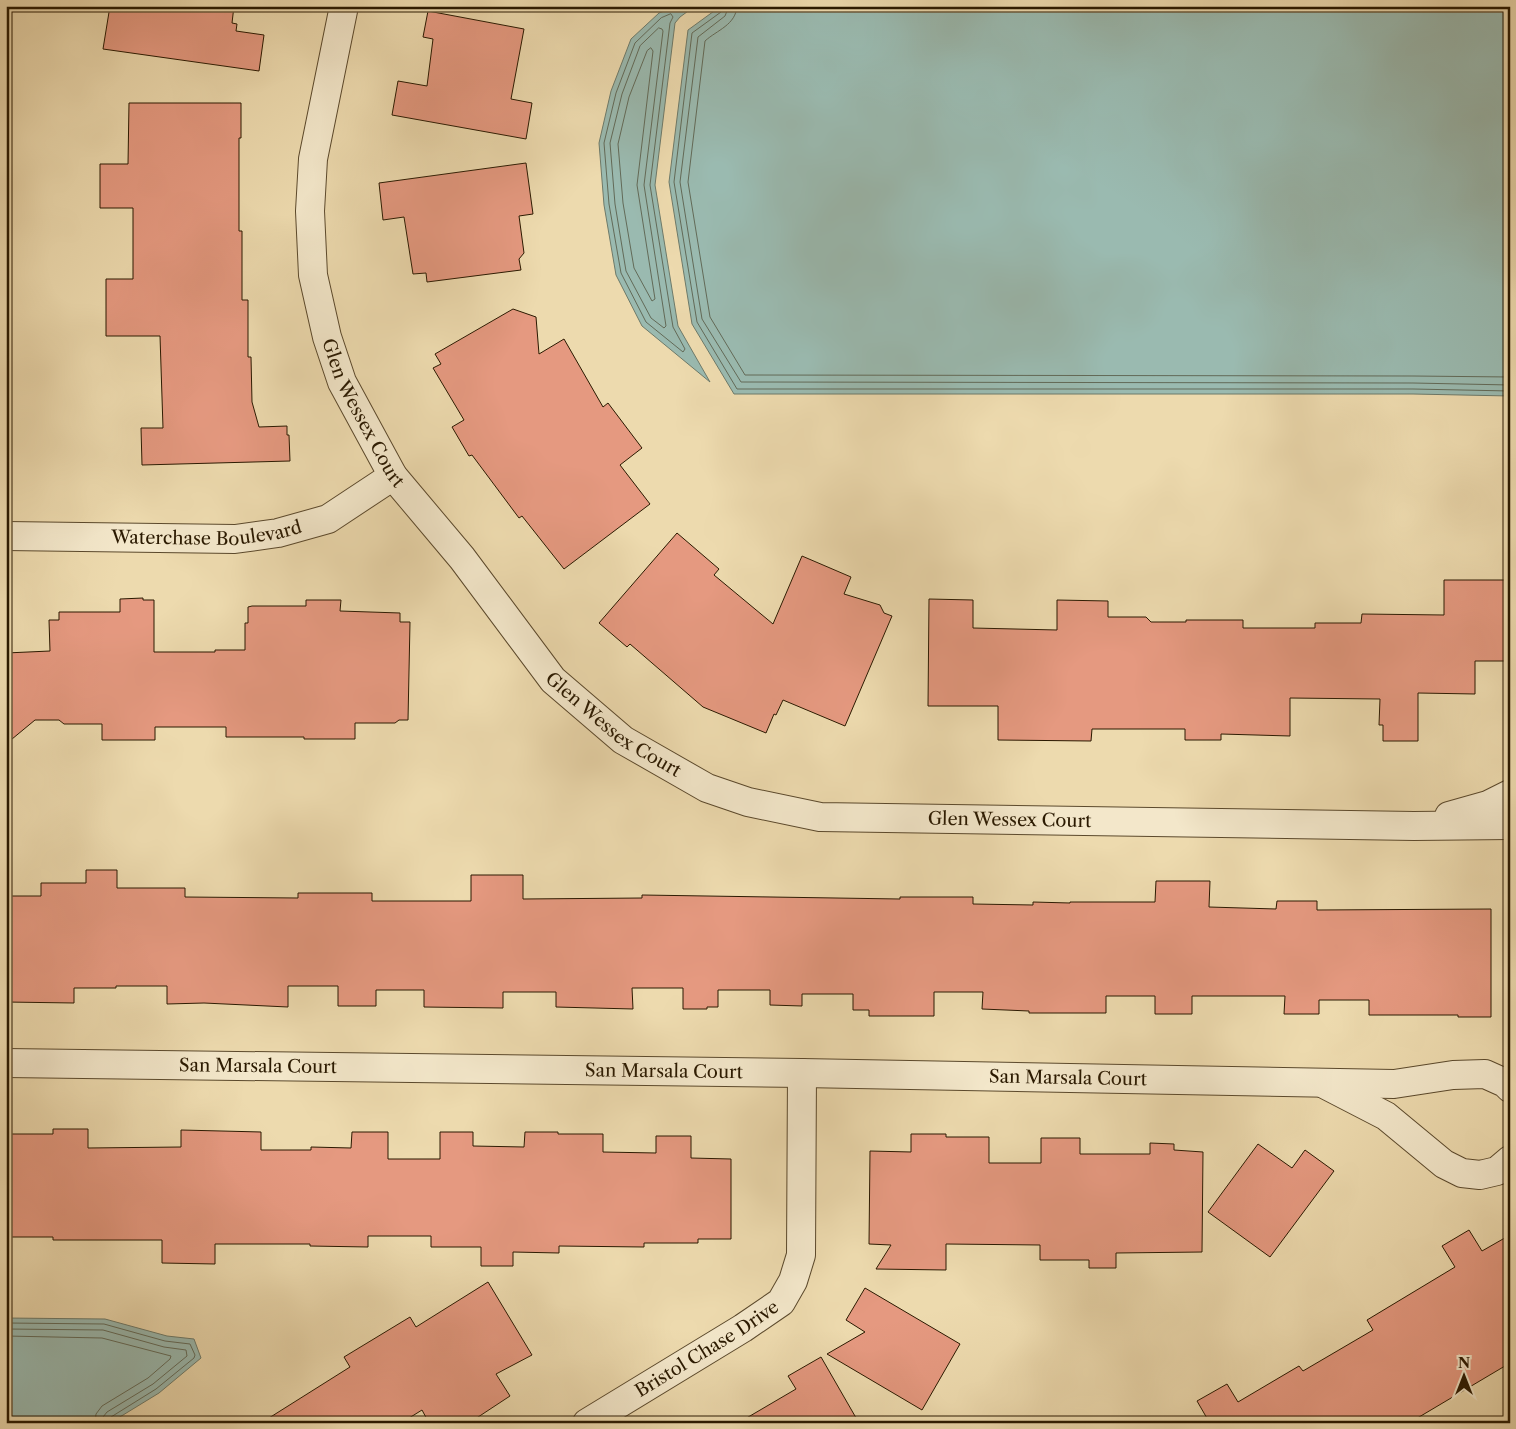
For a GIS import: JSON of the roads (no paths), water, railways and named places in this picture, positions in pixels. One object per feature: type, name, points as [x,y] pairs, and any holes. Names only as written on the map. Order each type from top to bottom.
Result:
[{"type":"street","name":"Glen Wessex Court","points":[[344,6],[313,159],[310,211],[313,275],[327,337],[342,382],[393,476],[462,558],[553,680],[622,740],[708,788],[748,802],[820,817],[1414,826],[1510,825]]},
{"type":"street","name":"Waterchase Boulevard","points":[[6,536],[235,540],[278,533],[328,519],[393,476]]},
{"type":"street","name":"Glen Wessex Court","points":[[1414,826],[1488,805],[1510,794]]},
{"type":"street","name":"San Marsala Court","points":[[6,1064],[802,1073],[1394,1084],[1453,1075],[1484,1074],[1505,1083],[1510,1088]]},
{"type":"street","name":"Bristol Chase Drive","points":[[587,1423],[743,1328],[781,1302],[793,1281],[801,1255],[802,1073]]},
{"type":"street","name":"San Marsala Court","points":[[1320,1082],[1386,1116],[1444,1164],[1462,1173],[1480,1175],[1498,1171],[1510,1160]]},
{"type":"water","points":[[677,6],[695,6],[675,23],[655,185],[678,326],[710,382],[642,326],[616,275],[604,205],[599,143],[611,91],[631,39],[659,13]]},
{"type":"water","points":[[721,6],[1510,6],[1510,396],[1413,394],[734,394],[692,324],[669,182],[688,30]]},
{"type":"water","points":[[6,1318],[105,1319],[167,1336],[194,1339],[201,1358],[159,1393],[110,1423],[6,1423]]}]
